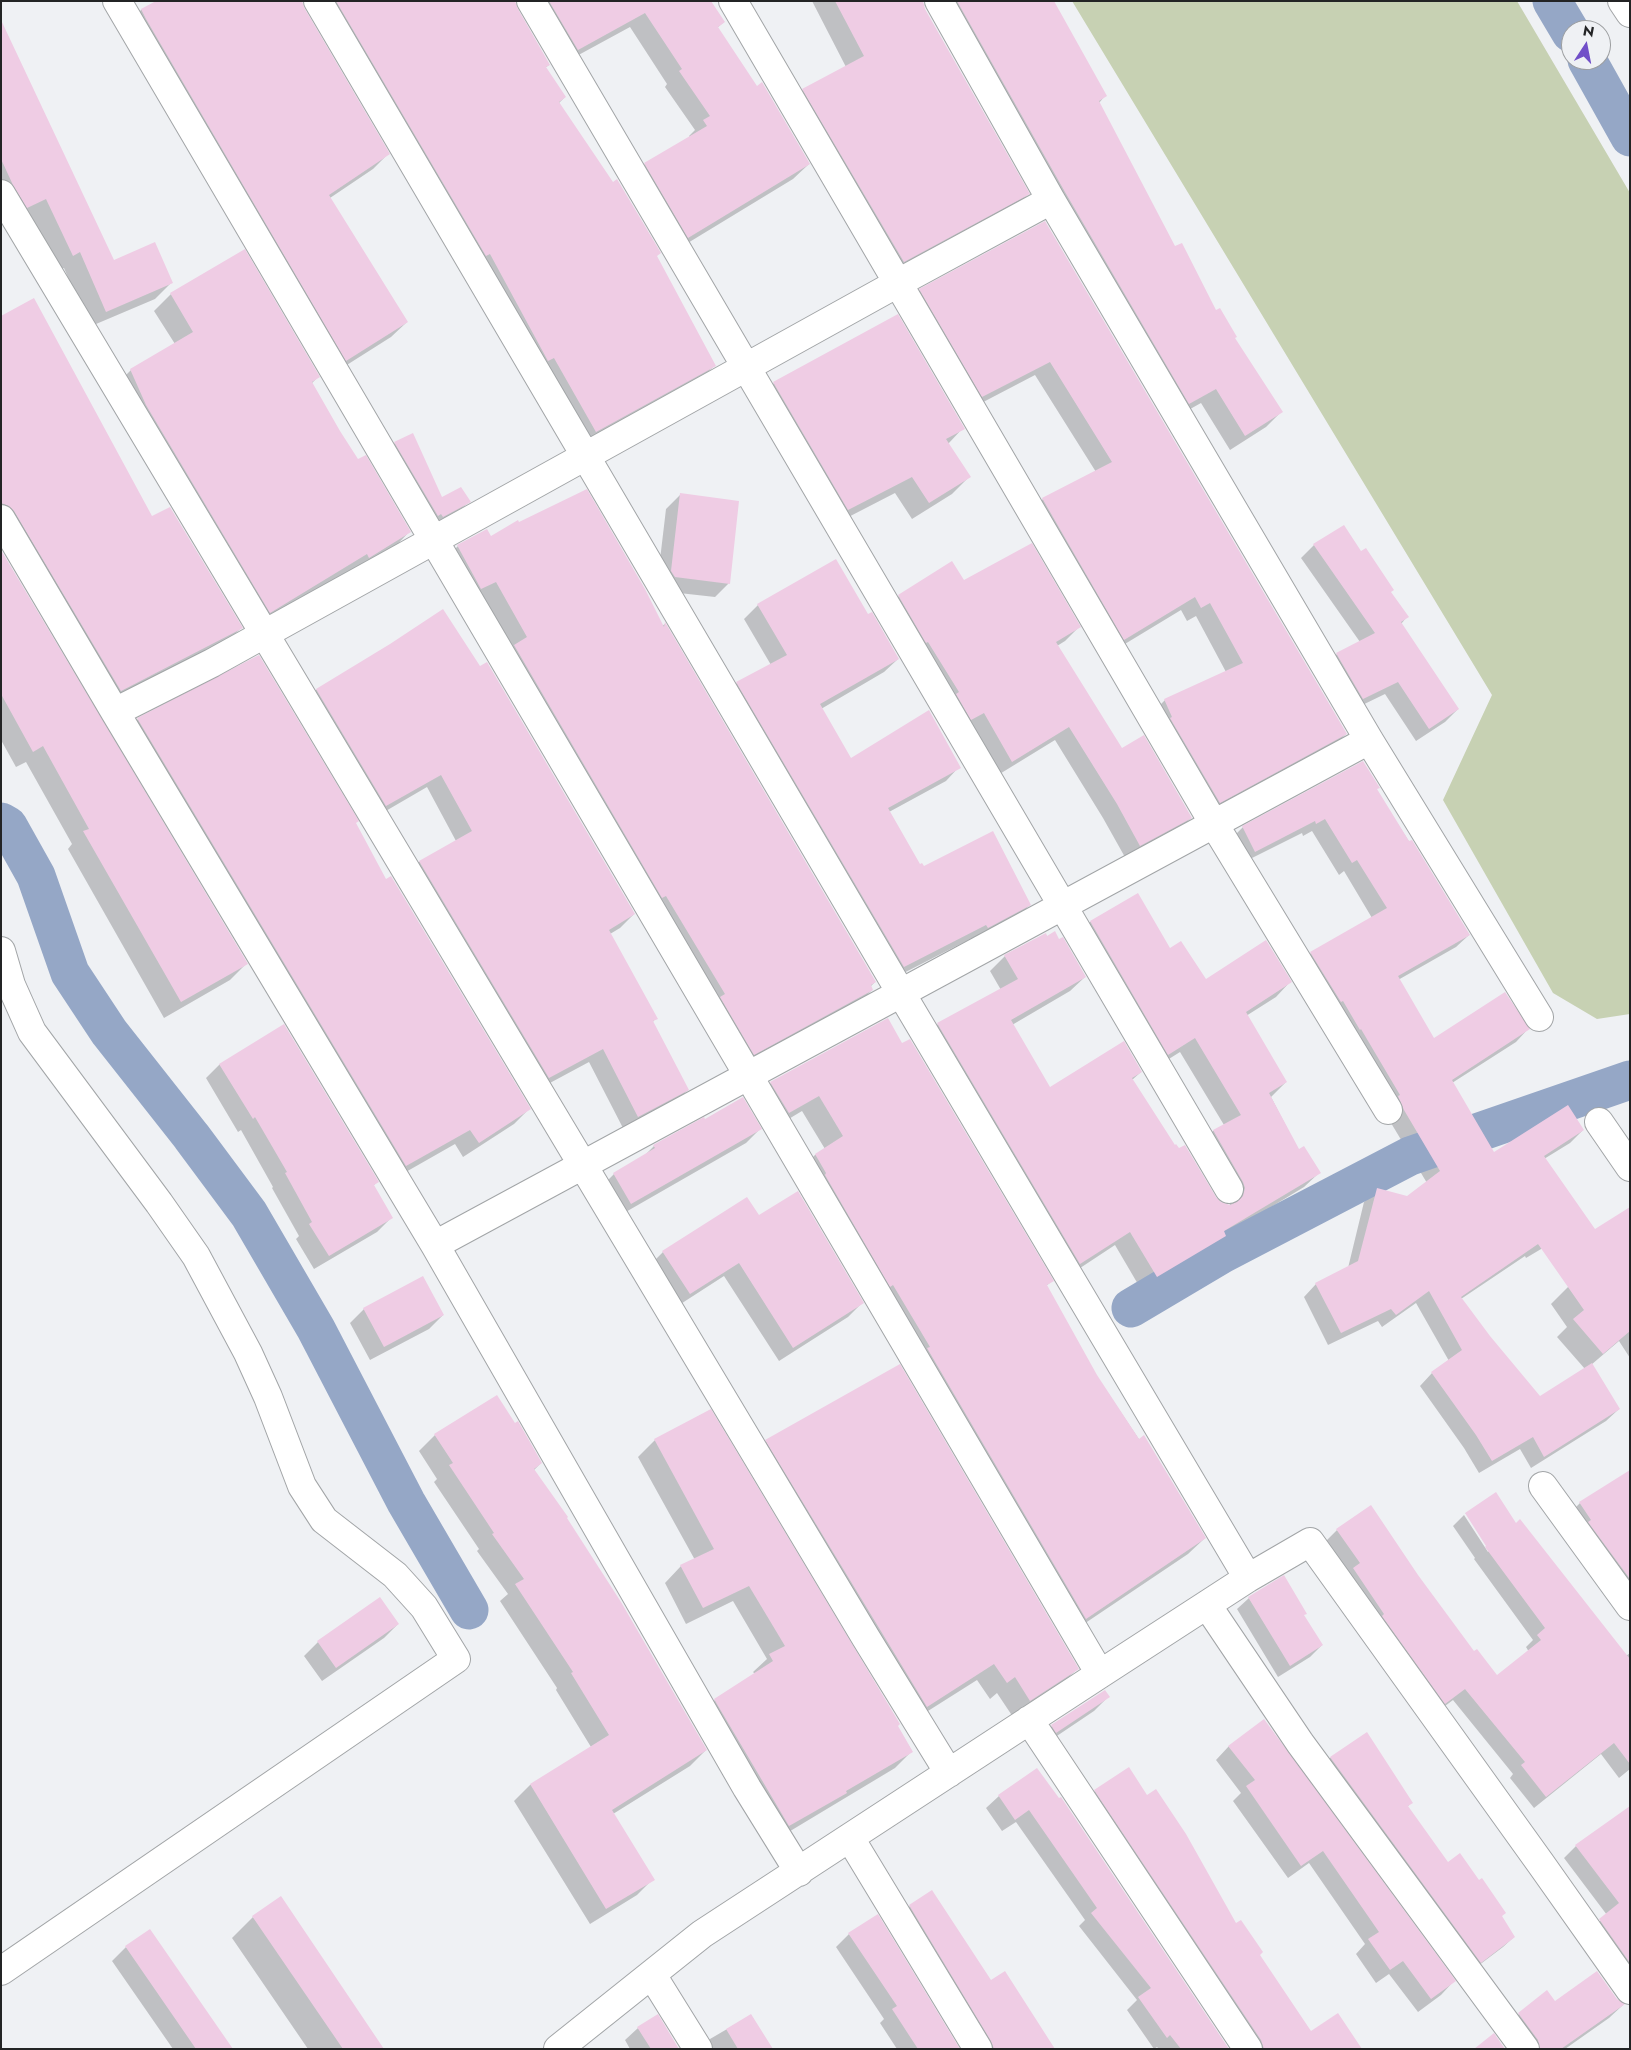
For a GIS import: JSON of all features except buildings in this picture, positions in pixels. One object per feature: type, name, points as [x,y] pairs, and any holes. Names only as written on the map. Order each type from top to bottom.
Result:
[{"type":"street","points":[[117,1],[1100,1674]]},
{"type":"street","points":[[318,1],[901,993],[1248,1578]]},
{"type":"street","points":[[531,1],[1229,1189]]},
{"type":"street","points":[[733,1],[1214,824],[1388,1110]]},
{"type":"street","points":[[939,1],[1052,200],[1369,740],[1539,1017]]},
{"type":"street","points":[[1622,1],[1630,13]]},
{"type":"street","points":[[1,194],[861,1630],[949,1773]]},
{"type":"street","points":[[115,712],[212,663],[898,283],[1052,200]]},
{"type":"street","points":[[1,519],[435,1245],[742,1780],[800,1872]]},
{"type":"street","points":[[435,1245],[1369,740]]},
{"type":"street","points":[[1,951],[11,984],[32,1032],[196,1256],[248,1354],[268,1397],[302,1486],[324,1520],[395,1575],[424,1607],[456,1659],[1,1971]]},
{"type":"street","points":[[1599,1122],[1630,1167]]},
{"type":"street","points":[[1543,1486],[1630,1606]]},
{"type":"street","points":[[558,2049],[702,1934],[800,1872],[1028,1720],[1248,1578],[1310,1542],[1630,1990]]},
{"type":"street","points":[[1207,1605],[1300,1743],[1525,2049]]},
{"type":"street","points":[[1028,1720],[1248,2049]]},
{"type":"street","points":[[850,1838],[978,2049]]},
{"type":"street","points":[[652,1974],[698,2049]]},
{"type":"green space","points":[[1072,1],[1517,1],[1630,193],[1630,1014],[1597,1019],[1553,993],[1443,800],[1492,695]]},
{"type":"waterway","points":[[1552,1],[1563,20]]},
{"type":"waterway","points":[[1593,70],[1630,137]]},
{"type":"waterway","points":[[1,822],[8,826],[36,876],[70,973],[109,1032],[191,1136],[249,1214],[316,1329],[406,1502],[469,1610]]},
{"type":"waterway","points":[[1131,1308],[1222,1254],[1410,1156],[1630,1080]]}]
